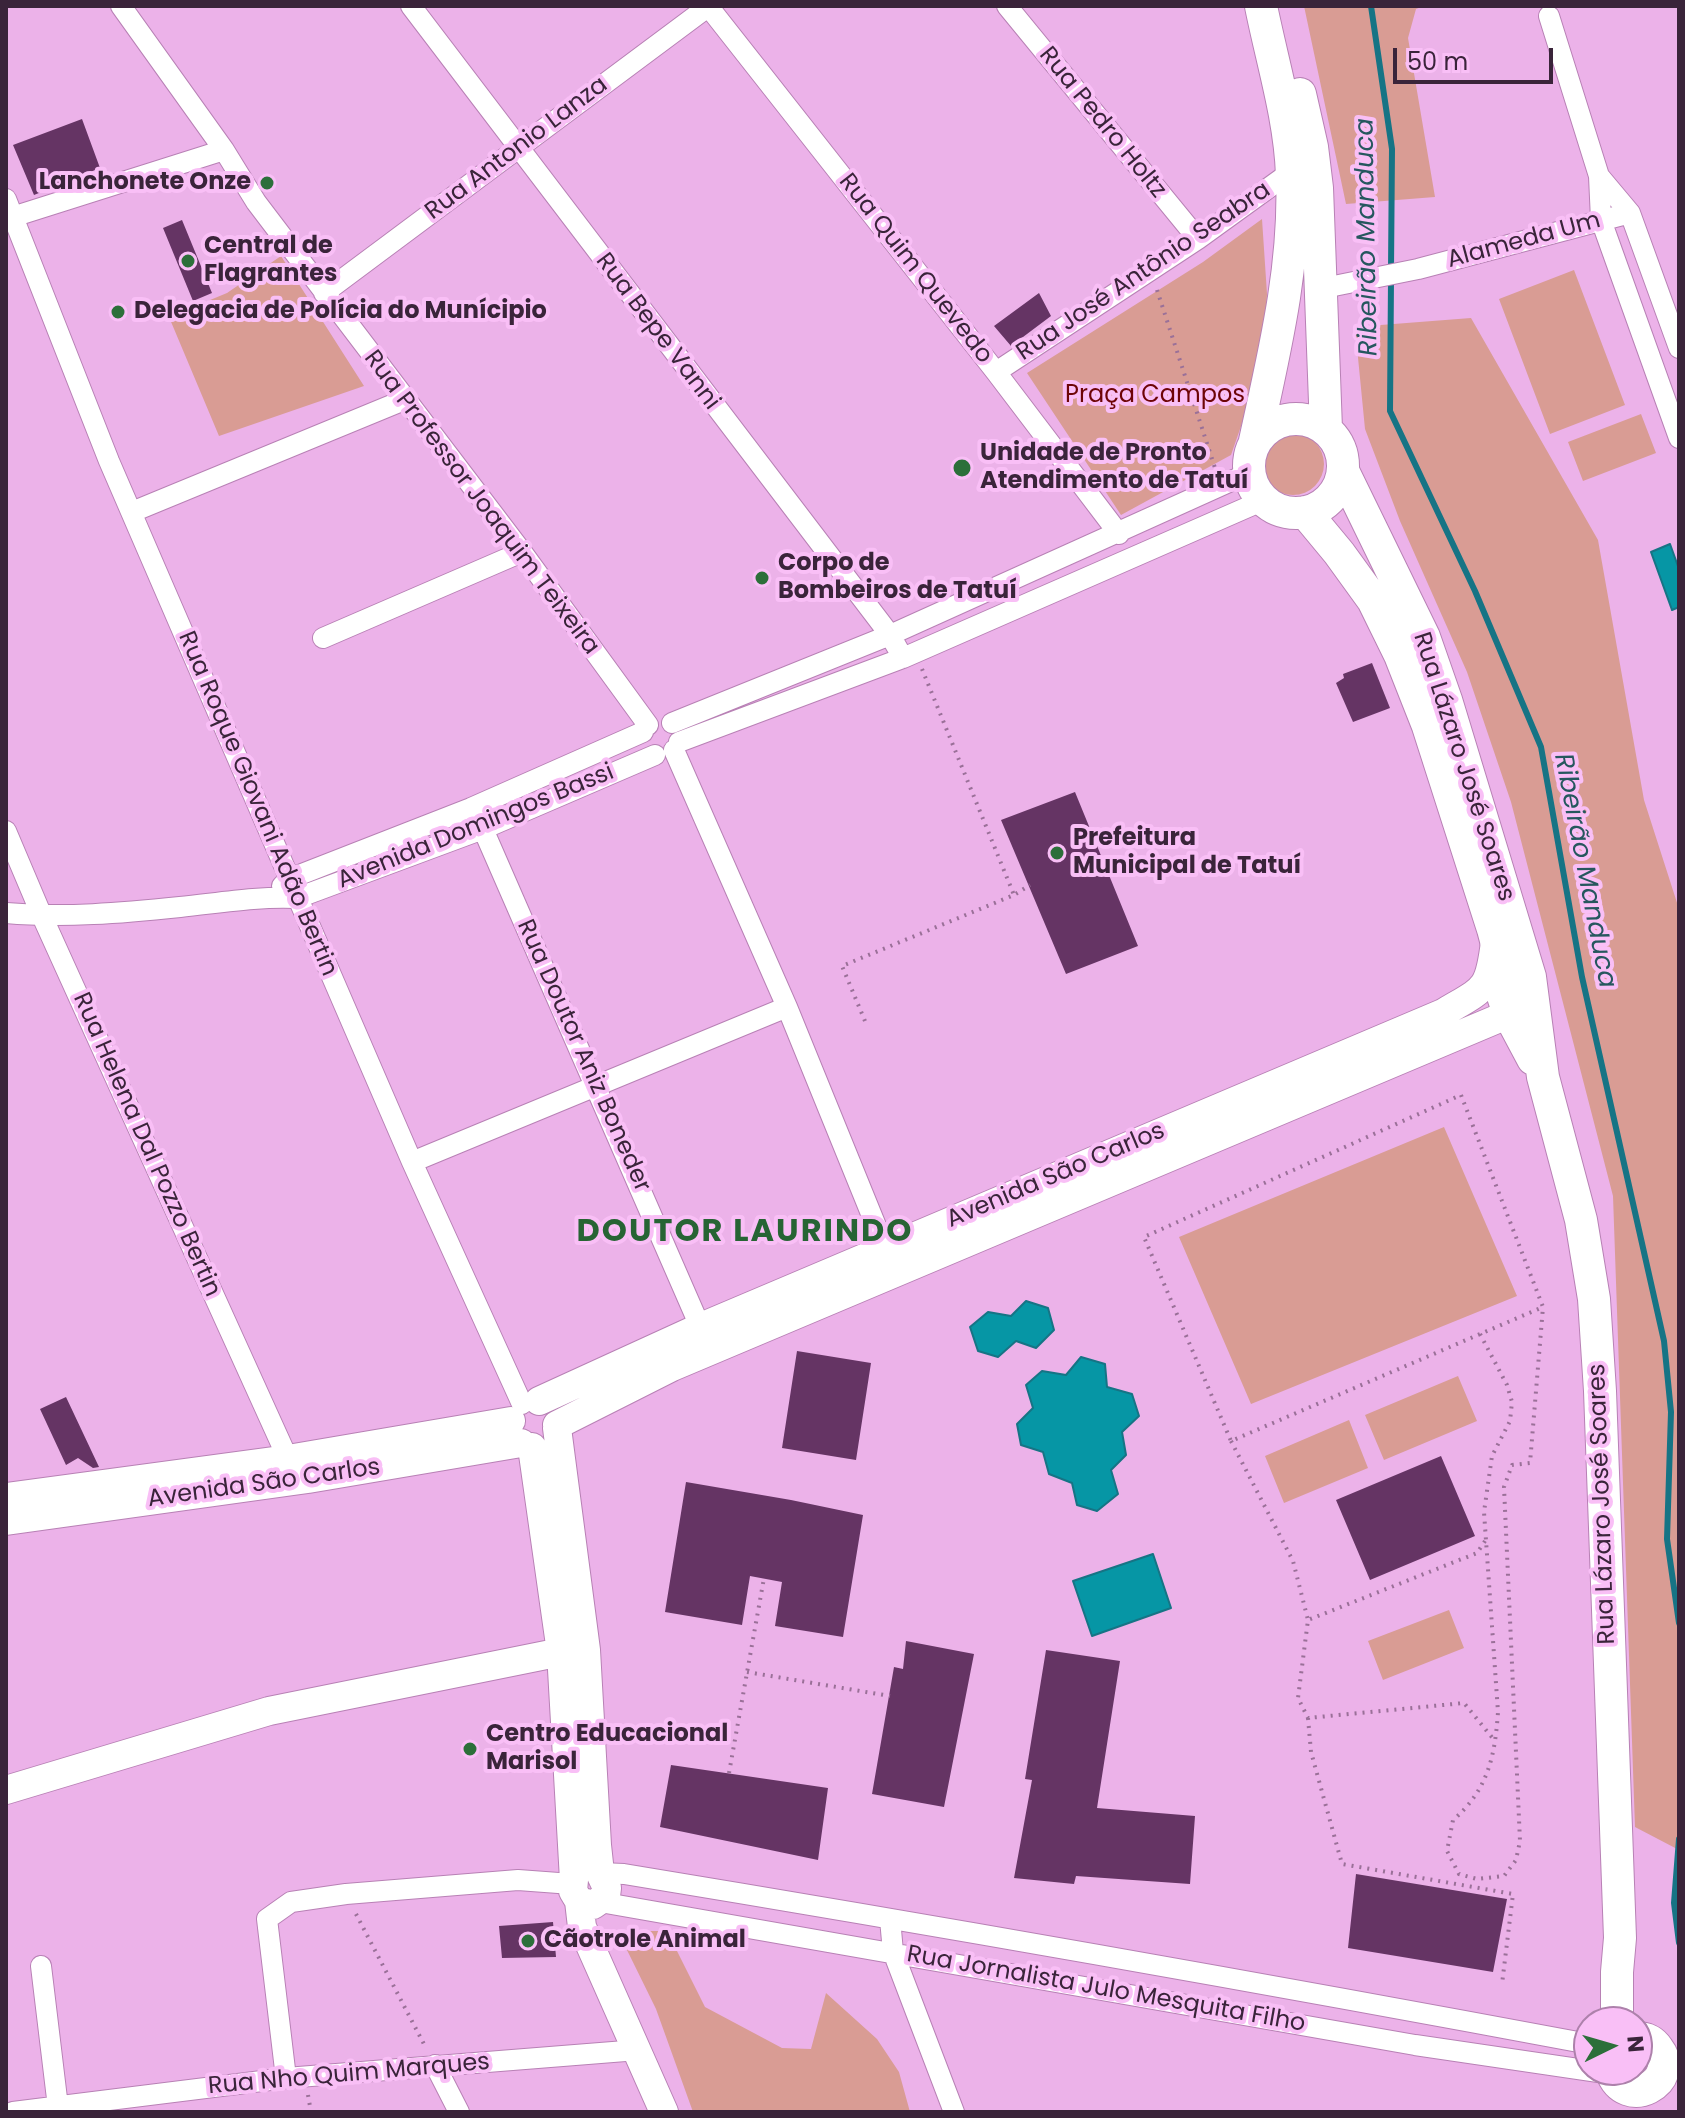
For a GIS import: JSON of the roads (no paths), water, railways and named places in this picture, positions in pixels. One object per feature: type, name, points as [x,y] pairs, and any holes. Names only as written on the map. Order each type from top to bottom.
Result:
[{"type":"main road","points":[[1255,441],[1266,429],[1280,421],[1296,418],[1312,421],[1326,429],[1337,442],[1343,471],[1339,485],[1320,507],[1291,513],[1276,509],[1257,487],[1250,457],[1279,326],[1293,217],[1292,171],[1286,127],[1261,6]]},
{"type":"main road","points":[[1280,6],[1312,147],[1317,188],[1326,429]]},
{"type":"main road","points":[[1279,326],[1319,289]]},
{"type":"main road","name":"Rua Lázaro José Soares","points":[[1343,471],[1424,637],[1446,700],[1530,977],[1543,1077],[1581,1220],[1594,1299],[1600,1391],[1620,1938],[1629,2006]]},
{"type":"main road","name":"Rua Lázaro José Soares","points":[[1305,512],[1373,600],[1400,655],[1428,726],[1495,941],[1505,974],[1503,996],[1509,1014],[1543,1077]]},
{"type":"main road","name":"Avenida São Carlos","points":[[6,1521],[525,1423],[705,1339],[885,1248],[1443,1013],[1479,992],[1491,975],[1495,941]]},
{"type":"main road","points":[[1509,1014],[1525,993],[1530,977]]},
{"type":"main road","name":"Avenida São Carlos","points":[[525,1423],[543,1445],[552,1438],[557,1426],[672,1367],[705,1339],[1509,1014]]},
{"type":"main road","points":[[525,1423],[573,1651]]},
{"type":"main road","points":[[557,1426],[585,1888],[582,1927],[664,2112]]},
{"type":"main road","name":"Avenida São Carlos","points":[[6,1497],[287,1470]]},
{"type":"main road","points":[[6,1790],[269,1711],[573,1651]]},
{"type":"main road","points":[[1653,2045],[1659,2049],[1668,2069],[1664,2112]]},
{"type":"main road","points":[[1623,2087],[1650,2088],[1668,2069]]},
{"type":"street","name":"Rua Professor Joaquim Teixeira","points":[[121,6],[224,150],[256,202],[522,552],[645,728],[646,749],[670,743]]},
{"type":"street","name":"Rua Bepe Vanni","points":[[411,6],[890,635],[909,655]]},
{"type":"street","name":"Rua Antonio Lanza","points":[[324,293],[708,6]]},
{"type":"street","name":"Rua Quim Quevedo","points":[[708,6],[996,372],[1119,534]]},
{"type":"street","name":"Rua Pedro Holtz","points":[[1007,6],[1198,239]]},
{"type":"street","points":[[1549,16],[1599,176],[1601,220],[1679,438]]},
{"type":"street","points":[[9,212],[224,150]]},
{"type":"street","name":"Rua José Antônio Seabra","points":[[996,372],[1198,239],[1292,171]]},
{"type":"street","points":[[1599,176],[1630,213],[1679,348]]},
{"type":"street","name":"Rua Roque Giovani Adão Bertin","points":[[9,212],[132,512],[525,1423]]},
{"type":"street","name":"Alameda Um","points":[[1319,289],[1418,269],[1630,213]]},
{"type":"street","points":[[132,512],[404,400]]},
{"type":"street","name":"Avenida Domingos Bassi","points":[[670,743],[909,655],[1257,487]]},
{"type":"street","name":"Avenida Domingos Bassi","points":[[293,889],[483,829],[670,743],[890,635],[1221,488],[1257,487]]},
{"type":"street","points":[[323,638],[522,552]]},
{"type":"street","name":"Avenida Domingos Bassi","points":[[293,889],[645,728],[655,720],[664,719],[670,743]]},
{"type":"street","points":[[670,743],[787,1007],[885,1248]]},
{"type":"street","name":"Rua Doutor Aniz Boneder","points":[[471,808],[596,1084],[705,1339]]},
{"type":"street","name":"Rua Helena Dal Pozzo Bertin","points":[[6,831],[287,1470]]},
{"type":"street","points":[[6,913],[42,916],[178,907],[270,896],[293,889]]},
{"type":"street","points":[[412,1162],[787,1007]]},
{"type":"street","name":"Rua Jornalista Julo Mesquita Filho","points":[[585,1888],[624,1874],[1116,1958],[1573,2041]]},
{"type":"street","name":"Rua Jornalista Julo Mesquita Filho","points":[[286,2078],[267,1919],[291,1902],[346,1894],[518,1880],[585,1888],[893,1952],[1415,2045],[1623,2087]]},
{"type":"street","points":[[890,1919],[893,1952],[954,2112]]},
{"type":"street","points":[[946,1962],[949,1929]]},
{"type":"street","points":[[1110,1991],[1116,1958]]},
{"type":"street","points":[[41,1966],[58,2107]]},
{"type":"street","name":"Rua Nho Quim Marques","points":[[13,2112],[286,2078],[638,2050]]},
{"type":"street","points":[[435,2065],[459,2112]]},
{"type":"waterway","name":"Ribeirão Manduca","points":[[1371,6],[1392,149],[1391,269]]},
{"type":"waterway","name":"Ribeirão Manduca","points":[[1391,280],[1390,411],[1475,591],[1541,747],[1582,977],[1664,1341],[1671,1412],[1667,1539],[1679,1623]]},
{"type":"waterway","name":"Ribeirão Manduca","points":[[1679,1839],[1674,1903],[1679,1943]]},
{"type":"place","name":"Lanchonete Onze","points":[[267,183]]},
{"type":"place","name":"Central de Flagrantes","points":[[188,261]]},
{"type":"place","name":"Delegacia de Polícia do Munícipio","points":[[118,312]]},
{"type":"place","name":"Unidade de Pronto Atendimento de Tatuí","points":[[962,468]]},
{"type":"place","name":"Corpo de Bombeiros de Tatuí","points":[[762,578]]},
{"type":"place","name":"Prefeitura Municipal de Tatuí","points":[[1057,853]]},
{"type":"place","name":"Centro Educacional Marisol","points":[[470,1749]]},
{"type":"place","name":"Cãotrole Animal","points":[[528,1941]]},
{"type":"district","name":"DOUTOR LAURINDO","points":[[745,1233]]},
{"type":"park label","name":"Praça Campos","points":[[1155,396]]}]
